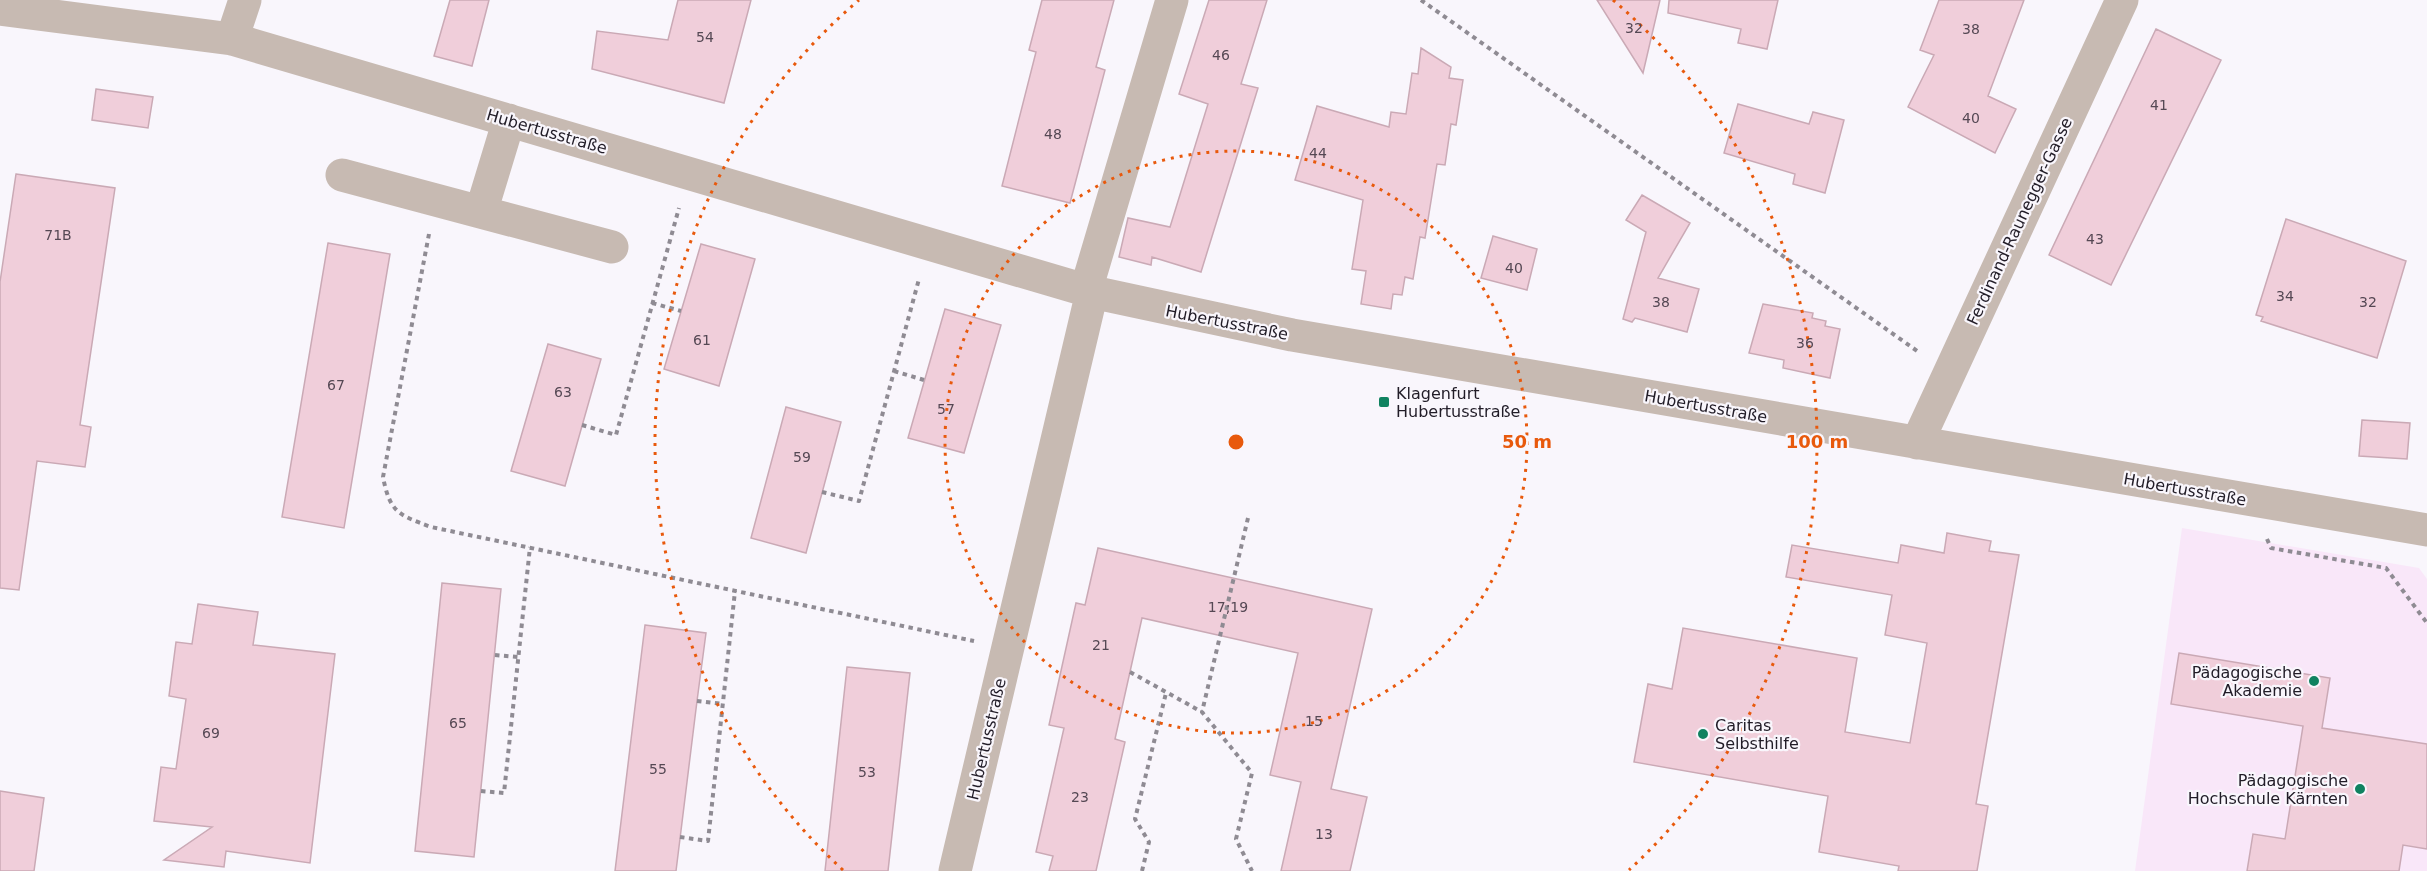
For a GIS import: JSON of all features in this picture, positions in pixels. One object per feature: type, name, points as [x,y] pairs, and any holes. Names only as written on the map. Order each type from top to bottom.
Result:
[{"type":"street","points":[[232,39],[245,0]]},
{"type":"street","name":"Hubertusstraße","points":[[955,871],[1089,291],[1172,0]]},
{"type":"street","name":"Ferdinand-Raunegger-Gasse","points":[[1917,443],[2122,0]]},
{"type":"street","name":"Hubertusstraße","points":[[2,6],[232,39],[1089,291],[1292,335],[2427,530]]},
{"type":"street","points":[[481,212],[509,120]]},
{"type":"street","points":[[342,175],[612,246]]},
{"type":"path","points":[[1421,0],[1949,374]]},
{"type":"path","points":[[582,424],[616,435],[689,172]]},
{"type":"path","points":[[436,200],[383,477],[387,497],[403,516],[431,527],[1007,648]]},
{"type":"path","points":[[822,492],[859,501],[929,243]]},
{"type":"path","points":[[652,303],[681,311]]},
{"type":"path","points":[[894,371],[924,380]]},
{"type":"path","points":[[2250,500],[2271,548],[2386,567],[2427,624]]},
{"type":"path","points":[[1202,712],[1248,518]]},
{"type":"path","points":[[481,790],[504,793],[530,547]]},
{"type":"path","points":[[680,837],[708,841],[735,591]]},
{"type":"path","points":[[495,656],[518,657]]},
{"type":"path","points":[[1130,672],[1202,712],[1252,773],[1236,839],[1252,871]]},
{"type":"path","points":[[1142,871],[1149,842],[1135,819],[1166,693]]},
{"type":"path","points":[[697,701],[723,704]]},
{"type":"shaded area","points":[[2182,528],[2419,568],[2427,579],[2427,871],[2135,871]]},
{"type":"building","points":[[450,0],[489,0],[472,66],[434,56]]},
{"type":"building","points":[[678,0],[751,0],[724,103],[592,69],[597,31],[668,40]]},
{"type":"building","points":[[1042,0],[1114,0],[1096,67],[1105,70],[1070,203],[1002,186],[1036,52],[1029,50]]},
{"type":"building","points":[[1209,0],[1267,0],[1241,84],[1258,88],[1201,272],[1152,257],[1151,265],[1119,257],[1128,218],[1170,227],[1208,104],[1179,94]]},
{"type":"building","points":[[1597,0],[1660,0],[1643,73]]},
{"type":"building","points":[[1669,0],[1778,0],[1767,49],[1738,43],[1741,29],[1668,13]]},
{"type":"building","points":[[1939,0],[2024,0],[1988,96],[2016,109],[1995,153],[1908,107],[1934,55],[1920,50]]},
{"type":"building","points":[[2156,29],[2221,60],[2111,285],[2049,255]]},
{"type":"building","points":[[1421,48],[1451,67],[1449,78],[1463,80],[1456,125],[1451,124],[1445,165],[1437,164],[1425,238],[1420,237],[1413,279],[1405,277],[1402,295],[1393,294],[1391,309],[1361,304],[1366,271],[1352,269],[1363,200],[1295,180],[1317,106],[1389,127],[1391,112],[1406,114],[1412,73],[1418,74]]},
{"type":"building","points":[[96,89],[153,97],[148,128],[92,120]]},
{"type":"building","points":[[1738,104],[1809,124],[1813,112],[1844,120],[1825,193],[1793,184],[1795,174],[1724,153]]},
{"type":"building","points":[[16,174],[115,188],[80,425],[91,427],[85,467],[37,461],[19,590],[0,588],[0,282]]},
{"type":"building","points":[[1642,195],[1690,223],[1658,278],[1699,289],[1687,332],[1635,318],[1632,322],[1623,319],[1646,232],[1626,220]]},
{"type":"building","points":[[2286,219],[2406,261],[2377,358],[2261,321],[2263,317],[2256,315]]},
{"type":"building","points":[[1493,236],[1537,249],[1527,290],[1481,278]]},
{"type":"building","points":[[328,243],[390,254],[344,528],[282,517]]},
{"type":"building","points":[[701,244],[755,259],[719,386],[664,369]]},
{"type":"building","points":[[1763,304],[1813,313],[1812,318],[1826,321],[1825,326],[1840,329],[1830,378],[1783,368],[1784,360],[1749,353]]},
{"type":"building","points":[[945,309],[1001,325],[964,453],[908,438]]},
{"type":"building","points":[[548,344],[601,359],[565,486],[511,471]]},
{"type":"building","points":[[786,407],[841,422],[806,553],[751,538]]},
{"type":"building","points":[[2362,420],[2410,423],[2407,459],[2359,456]]},
{"type":"building","points":[[1947,533],[1991,541],[1989,551],[2019,555],[1976,804],[1988,806],[1977,871],[1898,871],[1899,866],[1819,852],[1828,796],[1634,762],[1648,684],[1672,689],[1683,628],[1857,658],[1845,732],[1910,743],[1927,643],[1885,635],[1892,595],[1786,577],[1792,545],[1898,563],[1901,545],[1944,553]]},
{"type":"building","points":[[1098,548],[1372,609],[1331,789],[1367,797],[1350,871],[1281,871],[1301,782],[1270,775],[1298,653],[1142,618],[1115,739],[1125,742],[1096,871],[1049,871],[1053,856],[1036,852],[1064,728],[1049,725],[1076,603],[1085,605]]},
{"type":"building","points":[[442,583],[501,589],[474,857],[415,851]]},
{"type":"building","points":[[198,604],[258,612],[253,645],[335,654],[310,863],[226,851],[224,867],[164,860],[212,827],[154,821],[161,767],[176,769],[186,699],[169,696],[176,642],[192,644]]},
{"type":"building","points":[[645,625],[706,633],[676,871],[615,871]]},
{"type":"building","name":"Pädagogische Hochschule Kärnten","points":[[2179,653],[2330,678],[2322,728],[2427,744],[2427,849],[2403,845],[2399,871],[2247,871],[2253,834],[2285,839],[2303,726],[2171,704]]},
{"type":"building","points":[[847,667],[910,673],[888,871],[825,871]]},
{"type":"building","points":[[0,791],[44,798],[34,871],[0,871]]},
{"type":"place","name":"Klagenfurt Hubertusstraße","points":[[1384,402]]},
{"type":"place","name":"Pädagogische Akademie","points":[[2314,681]]},
{"type":"place","name":"Caritas Selbsthilfe","points":[[1703,734]]},
{"type":"place","name":"Pädagogische Hochschule Kärnten","points":[[2360,789]]}]
